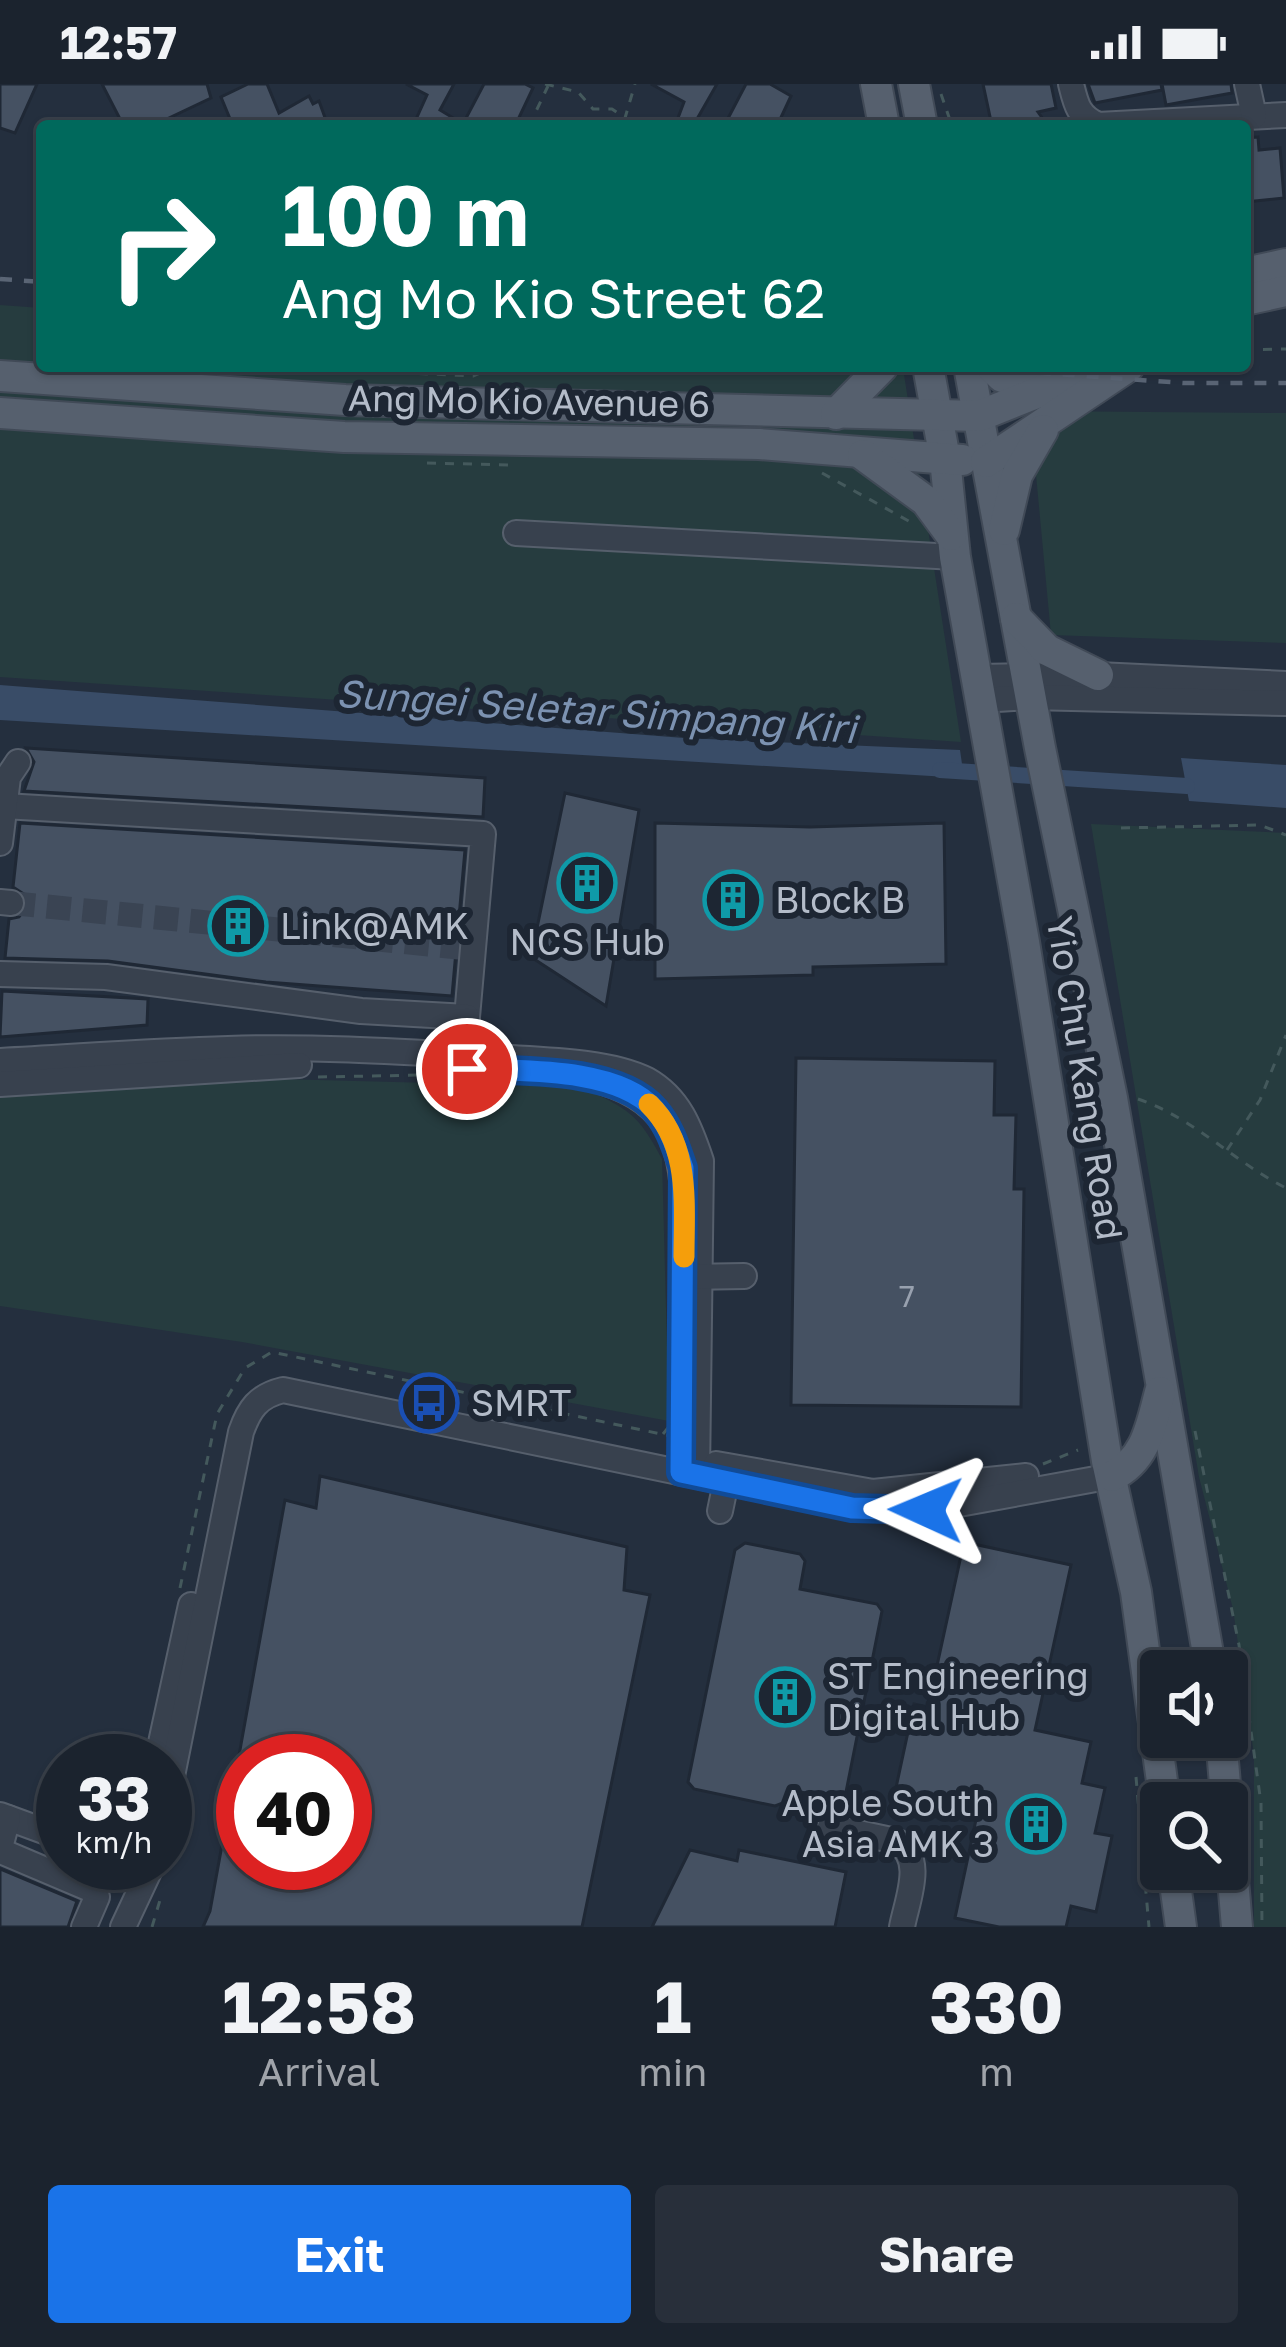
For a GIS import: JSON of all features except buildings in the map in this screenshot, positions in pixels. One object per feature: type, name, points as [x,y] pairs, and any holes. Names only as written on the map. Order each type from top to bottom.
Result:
[{"type":"main road","points":[[876,84],[883,120]]},
{"type":"main road","points":[[914,84],[921,120]]},
{"type":"main road","points":[[1251,272],[1286,264]]},
{"type":"main road","points":[[1251,299],[1286,291]]},
{"type":"main road","points":[[836,414],[878,372]]},
{"type":"main road","name":"Yio Chu Kang Road","points":[[929,372],[945,459],[949,550],[980,689],[1154,1698],[1163,1782]]},
{"type":"main road","name":"Yio Chu Kang Road","points":[[970,372],[1000,546],[1112,1098],[1207,1650]]},
{"type":"main road","points":[[997,372],[1049,388]]},
{"type":"main road","points":[[979,416],[1049,388],[1074,372]]},
{"type":"main road","points":[[986,462],[1121,372]]},
{"type":"main road","name":"Ang Mo Kio Avenue 6","points":[[0,376],[345,400],[979,416]]},
{"type":"main road","name":"Ang Mo Kio Avenue 6","points":[[0,412],[344,437],[759,444],[986,462]]},
{"type":"main road","points":[[1000,546],[1017,475],[1046,425]]},
{"type":"main road","points":[[858,452],[926,500],[949,550]]},
{"type":"main road","points":[[1016,618],[1046,650],[1097,675]]},
{"type":"main road","points":[[1110,1462],[1148,1436],[1163,1381]]},
{"type":"main road","points":[[1110,1462],[1153,1477],[1182,1503]]},
{"type":"main road","points":[[1223,1758],[1237,1927]]},
{"type":"main road","points":[[1176,1890],[1181,1927]]},
{"type":"street","points":[[1071,84],[1077,109],[1086,120]]},
{"type":"street","points":[[1247,84],[1254,116]]},
{"type":"street","points":[[1185,120],[1286,115]]},
{"type":"street","points":[[516,533],[949,550]]},
{"type":"street","points":[[980,689],[1097,675],[1286,684]]},
{"type":"street","points":[[1028,686],[1286,704]]},
{"type":"street","points":[[0,843],[8,777],[18,762]]},
{"type":"street","points":[[4,806],[483,834],[469,948],[467,1017],[472,1067]]},
{"type":"street","points":[[0,974],[106,977],[361,1011],[467,1017]]},
{"type":"street","points":[[0,1061],[231,1048],[472,1067]]},
{"type":"street","points":[[0,1084],[286,1065],[515,1065],[602,1081],[650,1082],[670,1096],[689,1125],[701,1161],[684,1274],[684,1456]]},
{"type":"street","points":[[684,1274],[744,1276]]},
{"type":"street","points":[[163,1734],[232,1413],[249,1389],[268,1376],[308,1378],[684,1456],[873,1501]]},
{"type":"street","points":[[187,1734],[241,1432],[256,1402],[283,1390],[684,1456],[726,1482],[801,1499],[951,1496],[1110,1462]]},
{"type":"street","points":[[720,1511],[726,1482]]},
{"type":"street","points":[[36,1828],[4,1816],[3,1852],[95,1891],[84,1927]]},
{"type":"street","points":[[830,1827],[896,1841],[912,1856],[902,1927]]},
{"type":"street","points":[[122,1927],[137,1890]]},
{"type":"path","points":[[532,120],[547,85],[575,91],[591,107],[612,109],[625,118],[635,84]]},
{"type":"path","points":[[938,84],[950,120]]},
{"type":"path","points":[[1251,350],[1286,349]]},
{"type":"path","points":[[387,372],[473,376],[483,372]]},
{"type":"path","points":[[418,463],[511,465]]},
{"type":"path","points":[[824,474],[929,533],[949,550]]},
{"type":"path","points":[[1121,828],[1260,825],[1286,835]]},
{"type":"path","points":[[1226,1150],[1260,1100],[1286,1035]]},
{"type":"path","points":[[472,1067],[602,1081]]},
{"type":"path","points":[[311,1077],[435,1075]]},
{"type":"path","points":[[1112,1098],[1140,1099],[1174,1113],[1251,1171],[1286,1188]]},
{"type":"path","points":[[675,1237],[684,1274],[677,1348]]},
{"type":"path","points":[[177,1602],[217,1414],[245,1368],[272,1352],[684,1456],[677,1412]]},
{"type":"path","points":[[1042,1465],[1110,1462]]},
{"type":"path","points":[[1239,1645],[1261,1803],[1262,1927]]},
{"type":"path","points":[[1136,1774],[1149,1927]]},
{"type":"path","points":[[149,1890],[152,1927]]},
{"type":"green space","points":[[0,305],[36,308],[36,372],[904,372],[961,742],[0,677]]},
{"type":"green space","points":[[1030,411],[1286,413],[1286,643],[1051,635]]},
{"type":"green space","points":[[1091,824],[1286,833],[1286,1927],[1254,1927],[1254,1755],[1248,1713],[1248,1650],[1239,1650],[1199,1477]]},
{"type":"green space","points":[[279,1079],[581,1087],[630,1114],[662,1159],[669,1421],[242,1342],[0,1306],[0,1097]]},
{"type":"water","points":[[0,685],[684,738],[960,750],[964,778],[0,720]]},
{"type":"water","points":[[1181,758],[1286,765],[1286,808],[1189,801]]},
{"type":"waterway","name":"Sungei Seletar Simpang Kiri","points":[[940,770],[1187,786]]},
{"type":"tunnel","points":[[11,903],[464,948]]},
{"type":"railway","points":[[0,279],[36,282]]},
{"type":"railway","points":[[1028,372],[1183,383],[1286,383]]},
{"type":"slow traffic","points":[[649,1104],[671,1133],[683,1168],[684,1257]]},
{"type":"place","name":"NCS Hub","points":[[587,883]]},
{"type":"place","name":"Block B","points":[[733,900]]},
{"type":"place","name":"Link@AMK","points":[[238,926]]},
{"type":"place","name":"SMRT","points":[[429,1403]]},
{"type":"place","name":"ST Engineering Digital Hub","points":[[785,1697]]},
{"type":"place","name":"Apple South Asia AMK 3","points":[[1036,1824]]},
{"type":"route","points":[[467,1069],[539,1072],[629,1090],[653,1107],[671,1133],[683,1168],[681,1472],[852,1508],[926,1510]]}]
